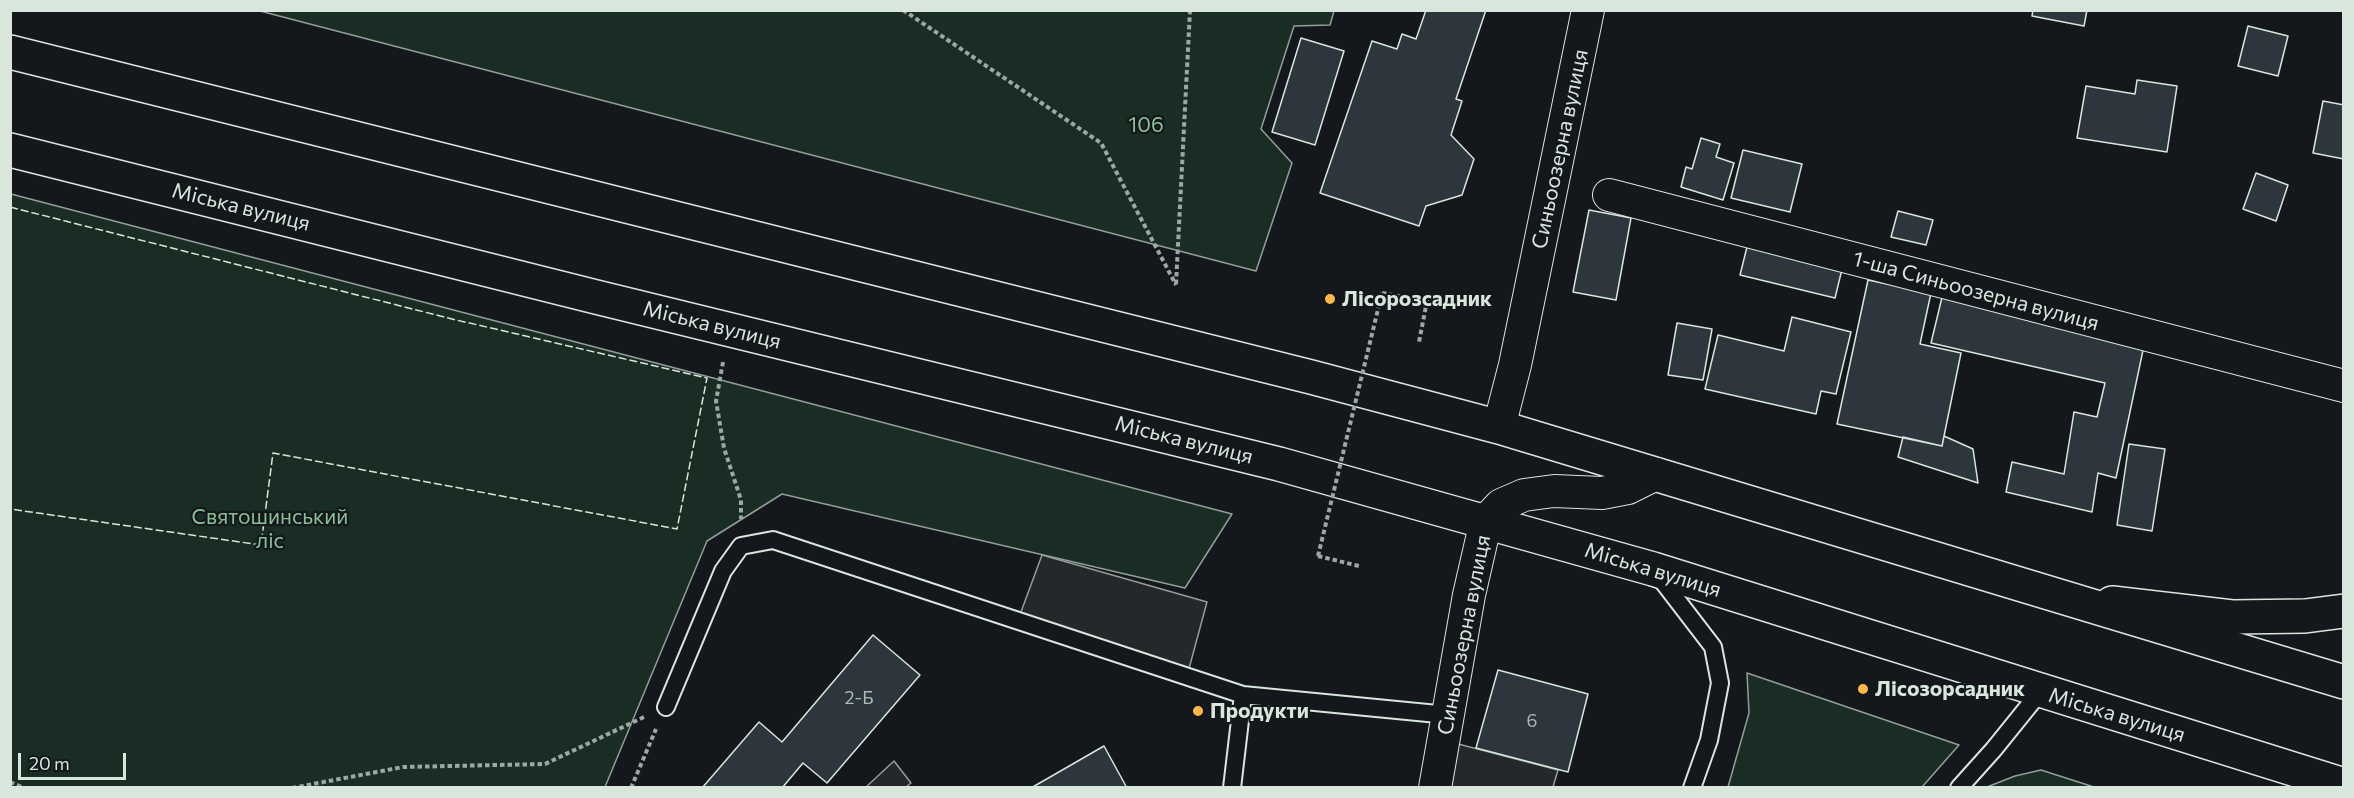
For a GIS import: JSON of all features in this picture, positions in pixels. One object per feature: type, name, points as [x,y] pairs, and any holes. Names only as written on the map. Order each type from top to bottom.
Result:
[{"type":"main road","points":[[10,52],[1311,377],[1499,427],[2343,682]]},
{"type":"main road","name":"Міська вулиця","points":[[10,150],[596,297],[1279,464],[1653,569],[2343,785]]},
{"type":"main road","points":[[2063,597],[2232,617],[2305,616],[2343,610]]},
{"type":"street","name":"Синьоозерна вулиця","points":[[1499,427],[1515,365],[1588,10]]},
{"type":"street","name":"1-ша Синьоозерна вулиця","points":[[1609,195],[2343,386]]},
{"type":"street","name":"Синьоозерна вулиця","points":[[1435,788],[1469,595],[1486,521],[1501,505],[1524,495],[1554,491],[1602,493],[1628,488],[1656,474]]},
{"type":"lane","points":[[666,707],[723,571],[741,546],[773,540],[1244,694],[1448,715]]},
{"type":"lane","points":[[1653,569],[1713,647],[1720,682],[1709,740],[1692,788]]},
{"type":"lane","points":[[1959,788],[2040,692]]},
{"type":"lane","points":[[1232,788],[1244,694]]},
{"type":"path","points":[[903,10],[1101,143],[1176,285],[1190,10]]},
{"type":"path","points":[[1359,566],[1318,556],[1382,293],[1427,301],[1419,342]]},
{"type":"path","points":[[723,359],[716,401],[724,448],[741,500],[741,546]]},
{"type":"path","points":[[292,788],[403,767],[545,764],[666,707]]},
{"type":"path","points":[[631,788],[666,707]]},
{"type":"path","points":[[10,782],[24,788]]},
{"type":"green space","name":"106","points":[[1334,10],[1330,25],[1294,26],[1261,129],[1292,163],[1256,271],[260,11]]},
{"type":"green space","name":"Святошинський ліс","points":[[10,194],[1232,514],[1185,588],[782,494],[707,541],[605,787],[11,787]]},
{"type":"green space","points":[[1747,673],[1959,745],[1922,787],[1728,787],[1749,713]]},
{"type":"green space","points":[[2041,770],[2094,787],[1987,787],[2015,776]]},
{"type":"shaded area","points":[[1042,555],[1207,602],[1187,676],[1018,620]]},
{"type":"shaded area","points":[[1443,740],[1558,770],[1553,787],[1435,788]]},
{"type":"shaded area","points":[[894,761],[911,783],[906,787],[866,787]]},
{"type":"building","points":[[1426,10],[1486,10],[1456,99],[1462,101],[1451,135],[1474,159],[1462,195],[1426,206],[1419,226],[1320,193],[1372,41],[1397,49],[1402,34],[1416,39]]},
{"type":"building","points":[[2033,10],[2087,10],[2084,26],[2032,16]]},
{"type":"building","points":[[2248,26],[2288,36],[2278,76],[2238,66]]},
{"type":"building","points":[[1301,38],[1344,51],[1315,145],[1272,132]]},
{"type":"building","points":[[2137,80],[2177,86],[2167,152],[2077,138],[2086,86],[2135,94]]},
{"type":"building","points":[[2323,101],[2344,105],[2344,159],[2313,153]]},
{"type":"building","points":[[1701,138],[1720,144],[1716,157],[1734,163],[1723,200],[1681,187],[1686,167],[1692,169]]},
{"type":"building","points":[[1743,150],[1802,164],[1790,212],[1731,198]]},
{"type":"building","points":[[2256,173],[2288,185],[2276,221],[2243,209]]},
{"type":"building","points":[[1589,210],[1631,218],[1616,300],[1573,292]]},
{"type":"building","points":[[1898,211],[1933,220],[1926,245],[1891,237]]},
{"type":"building","points":[[1749,239],[1844,261],[1835,298],[1740,275]]},
{"type":"building","points":[[1868,280],[1931,293],[1920,344],[1961,353],[1942,446],[1837,424]]},
{"type":"building","points":[[1944,289],[2146,336],[2116,478],[2098,473],[2092,512],[2006,492],[2012,462],[2064,474],[2074,412],[2097,417],[2105,383],[1931,343]]},
{"type":"building","points":[[1792,317],[1851,332],[1836,394],[1821,391],[1816,414],[1705,389],[1718,335],[1784,351]]},
{"type":"building","points":[[1677,323],[1712,329],[1703,380],[1668,375]]},
{"type":"building","points":[[1944,436],[1973,449],[1978,483],[1898,457],[1903,437],[1942,446]]},
{"type":"building","points":[[2129,444],[2165,449],[2152,531],[2117,525]]},
{"type":"building","points":[[873,635],[920,675],[827,783],[803,763],[782,788],[702,788],[759,722],[782,742]]},
{"type":"building","points":[[1498,670],[1588,694],[1568,772],[1476,748]]},
{"type":"building","points":[[1104,746],[1127,788],[1031,788]]},
{"type":"fence","points":[[10,207],[452,319],[707,378],[677,529],[273,453],[261,545],[10,509]]},
{"type":"place","name":"Лісорозсадник","points":[[1330,299]]},
{"type":"place","name":"Лісозорсадник","points":[[1863,689]]},
{"type":"place","name":"Продукти","points":[[1198,711]]}]
